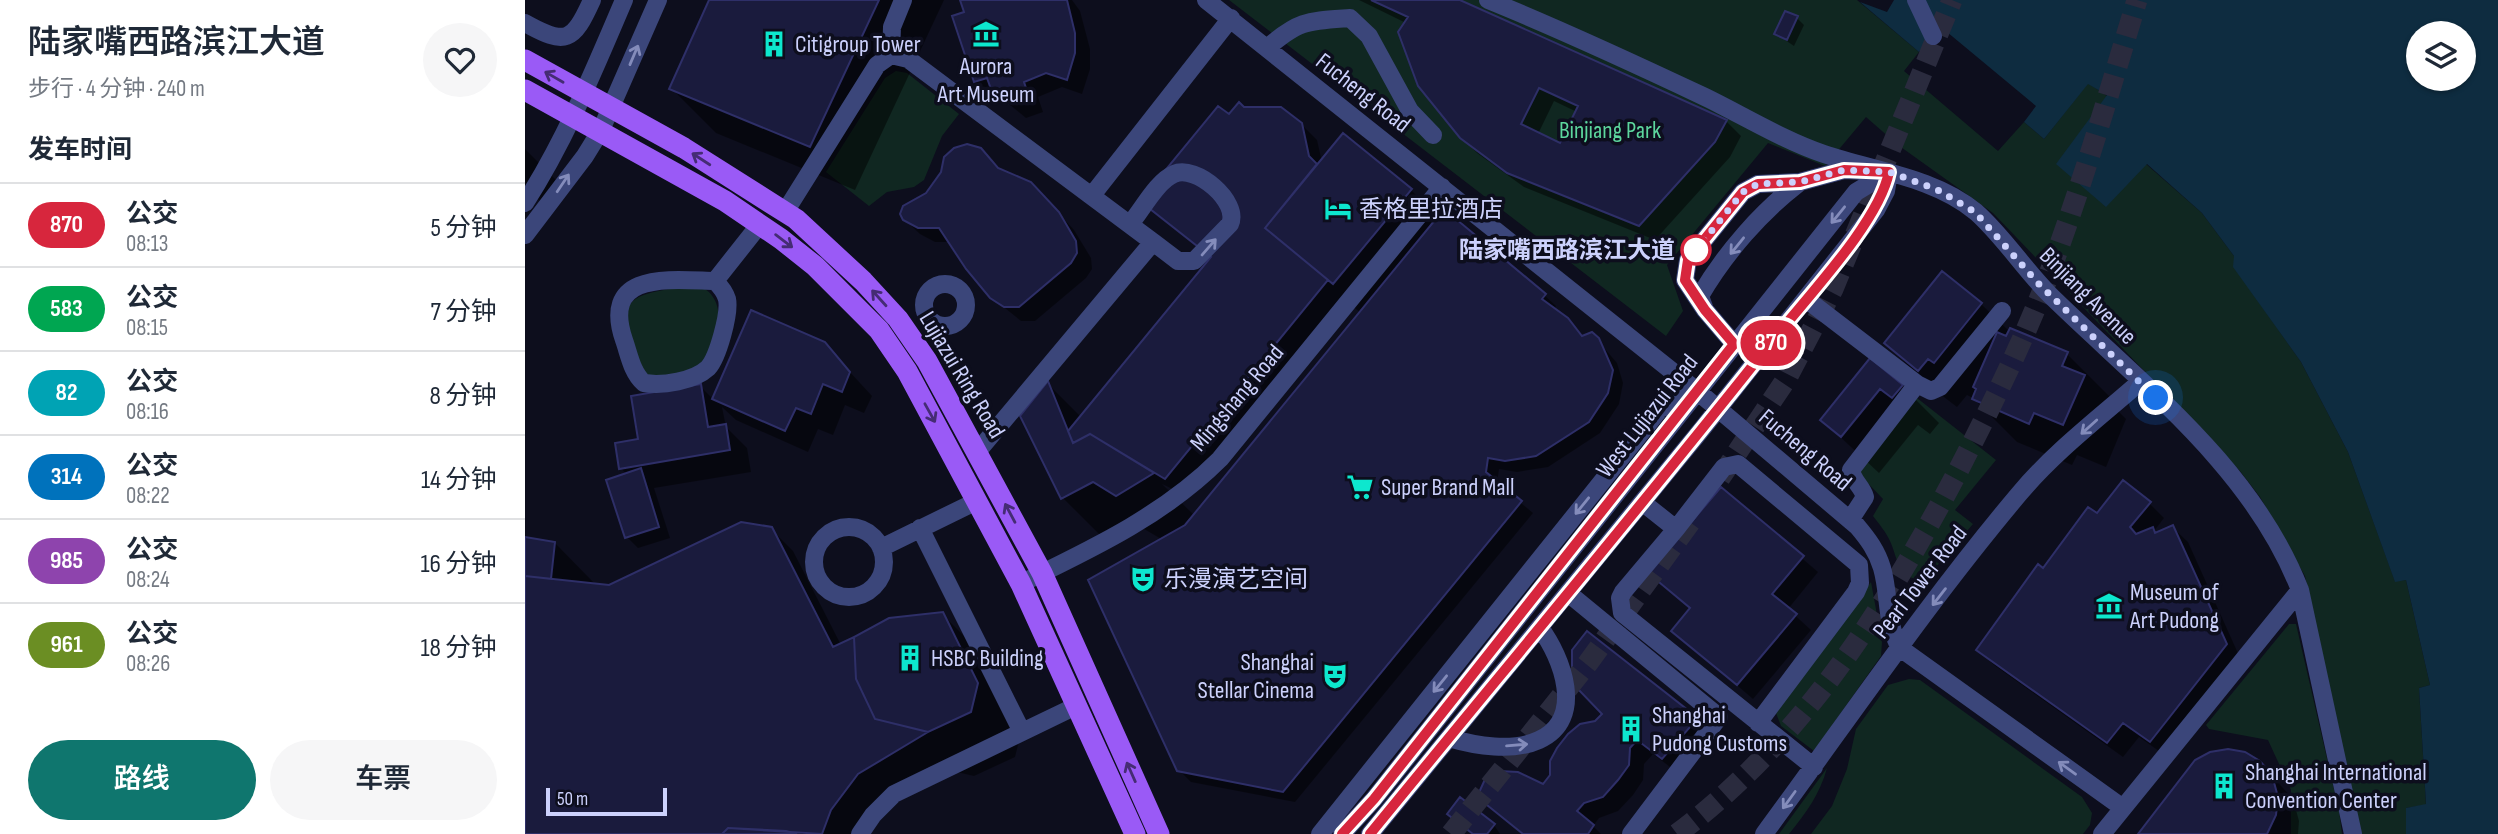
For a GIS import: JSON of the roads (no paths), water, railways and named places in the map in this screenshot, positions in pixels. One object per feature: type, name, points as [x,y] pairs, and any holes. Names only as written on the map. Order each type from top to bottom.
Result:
[{"type":"main road","name":"Lujiazui Ring Road","points":[[525,60],[684,148],[785,212],[863,281],[909,334],[978,452],[1042,573],[1159,834]]},
{"type":"main road","name":"Lujiazui Ring Road","points":[[525,90],[573,118],[601,130],[760,224],[815,266],[880,330],[907,372],[1021,583],[1075,707],[1135,834]]},
{"type":"street","points":[[525,23],[547,35],[565,37],[575,33],[592,0]]},
{"type":"street","points":[[525,204],[552,160],[573,118],[624,0]]},
{"type":"street","points":[[525,235],[585,156],[601,130],[658,0]]},
{"type":"street","points":[[891,55],[892,27],[903,0]]},
{"type":"street","name":"Fucheng Road","points":[[1206,0],[1697,391],[1850,520],[1873,545],[1883,570],[1891,631],[1900,648]]},
{"type":"street","points":[[1488,0],[1589,42],[1823,153],[1889,172]]},
{"type":"street","points":[[1916,0],[1933,36]]},
{"type":"street","points":[[1093,194],[1231,18]]},
{"type":"street","points":[[1267,48],[1291,27],[1311,21],[1350,18],[1369,36],[1410,111],[1433,135]]},
{"type":"street","points":[[785,212],[877,65],[891,55],[908,59],[1093,194],[1153,242],[1178,261],[1194,261],[1230,224],[1233,217],[1230,205],[1197,175],[1181,172],[1167,178],[1131,224]]},
{"type":"street","points":[[1734,344],[1705,310],[1685,280],[1688,260],[1743,192],[1758,184],[1800,182],[1844,170],[1889,172]]},
{"type":"street","name":"West Lujiazui Road","points":[[1370,834],[1719,409],[1876,210],[1885,191],[1889,172]]},
{"type":"street","name":"West Lujiazui Road","points":[[1342,834],[1374,799],[1856,192],[1889,172]]},
{"type":"street","name":"Binjiang Avenue","points":[[1889,172],[1936,189],[1975,212],[2039,284],[2238,480],[2279,542],[2300,590],[2353,834]]},
{"type":"street","points":[[1705,310],[1700,296],[1712,275],[1774,202],[1800,182]]},
{"type":"street","name":"Mingshang Road","points":[[1021,583],[1157,512],[1192,487],[1220,460],[1442,187]]},
{"type":"street","points":[[715,281],[760,224]]},
{"type":"street","points":[[978,452],[1153,242]]},
{"type":"street","points":[[647,280],[715,281],[724,292],[728,306],[717,352],[708,368],[691,377],[659,384],[639,378],[618,323],[620,307],[628,295],[647,280]]},
{"type":"street","points":[[1806,299],[1917,384],[1931,391],[1940,387],[2002,311]]},
{"type":"street","points":[[909,334],[928,318]]},
{"type":"street","name":"Pearl Tower Road","points":[[1764,834],[1900,648],[2019,494],[2045,466],[2140,382]]},
{"type":"street","points":[[1850,520],[1865,497],[1863,488],[1853,480],[1851,470],[1917,384]]},
{"type":"street","points":[[1320,834],[1660,409],[1697,391]]},
{"type":"street","points":[[1758,723],[1856,592],[1860,583],[1859,565],[1738,464],[1731,464],[1718,473],[1676,529],[1623,592],[1620,598],[1622,613],[1758,723],[1814,766]]},
{"type":"street","points":[[881,548],[977,501]]},
{"type":"street","points":[[1642,502],[1676,529]]},
{"type":"street","points":[[844,527],[866,531],[881,548],[883,571],[871,590],[848,597],[827,590],[819,581],[814,558],[817,547],[833,531],[844,527]]},
{"type":"street","points":[[920,528],[1022,732]]},
{"type":"street","points":[[2102,834],[2300,590]]},
{"type":"street","points":[[1568,593],[1719,717],[1631,834]]},
{"type":"street","points":[[1449,738],[1468,744],[1524,746],[1541,740],[1555,729],[1563,715],[1565,679],[1559,657],[1539,628]]},
{"type":"street","points":[[1900,648],[2123,808]]},
{"type":"street","points":[[860,834],[873,815],[894,794],[1075,707]]},
{"type":"street","points":[[1359,786],[1374,799]]},
{"type":"water","points":[[1894,0],[2498,0],[2498,834],[2406,834],[2406,808],[2426,804],[2419,688],[2430,685],[2406,580],[2395,582],[2348,452],[2301,362],[2233,267],[2234,256],[2202,213],[2147,164],[2106,207],[2056,164],[2107,95],[2088,84],[2044,139],[2024,122],[2036,106],[1941,27],[1919,52],[1860,2],[1887,12]]},
{"type":"tunnel","points":[[1720,478],[1787,378],[1833,289],[1952,0]]},
{"type":"tunnel","points":[[1677,834],[1723,796],[1803,713],[1871,620],[1931,521],[1995,398],[2048,277],[2084,174],[2137,0]]},
{"type":"tunnel","points":[[1451,834],[1588,663],[1694,517]]},
{"type":"place","name":"Aurora Art Museum","points":[[986,34]]},
{"type":"place","name":"Citigroup Tower","points":[[774,44]]},
{"type":"place","name":"香格里拉酒店","points":[[1338,209]]},
{"type":"place","name":"陆家嘴西路滨江大道","points":[[1696,250]]},
{"type":"place","name":"Super Brand Mall","points":[[1360,487]]},
{"type":"place","name":"乐漫演艺空间","points":[[1143,579]]},
{"type":"place","name":"Museum of Art Pudong","points":[[2109,606]]},
{"type":"place","name":"HSBC Building","points":[[910,658]]},
{"type":"place","name":"Shanghai Stellar Cinema","points":[[1335,676]]},
{"type":"place","name":"Shanghai Pudong Customs","points":[[1631,729]]},
{"type":"place","name":"Shanghai International Convention Center","points":[[2224,786]]},
{"type":"park label","name":"Binjiang Park","points":[[1610,130]]}]
